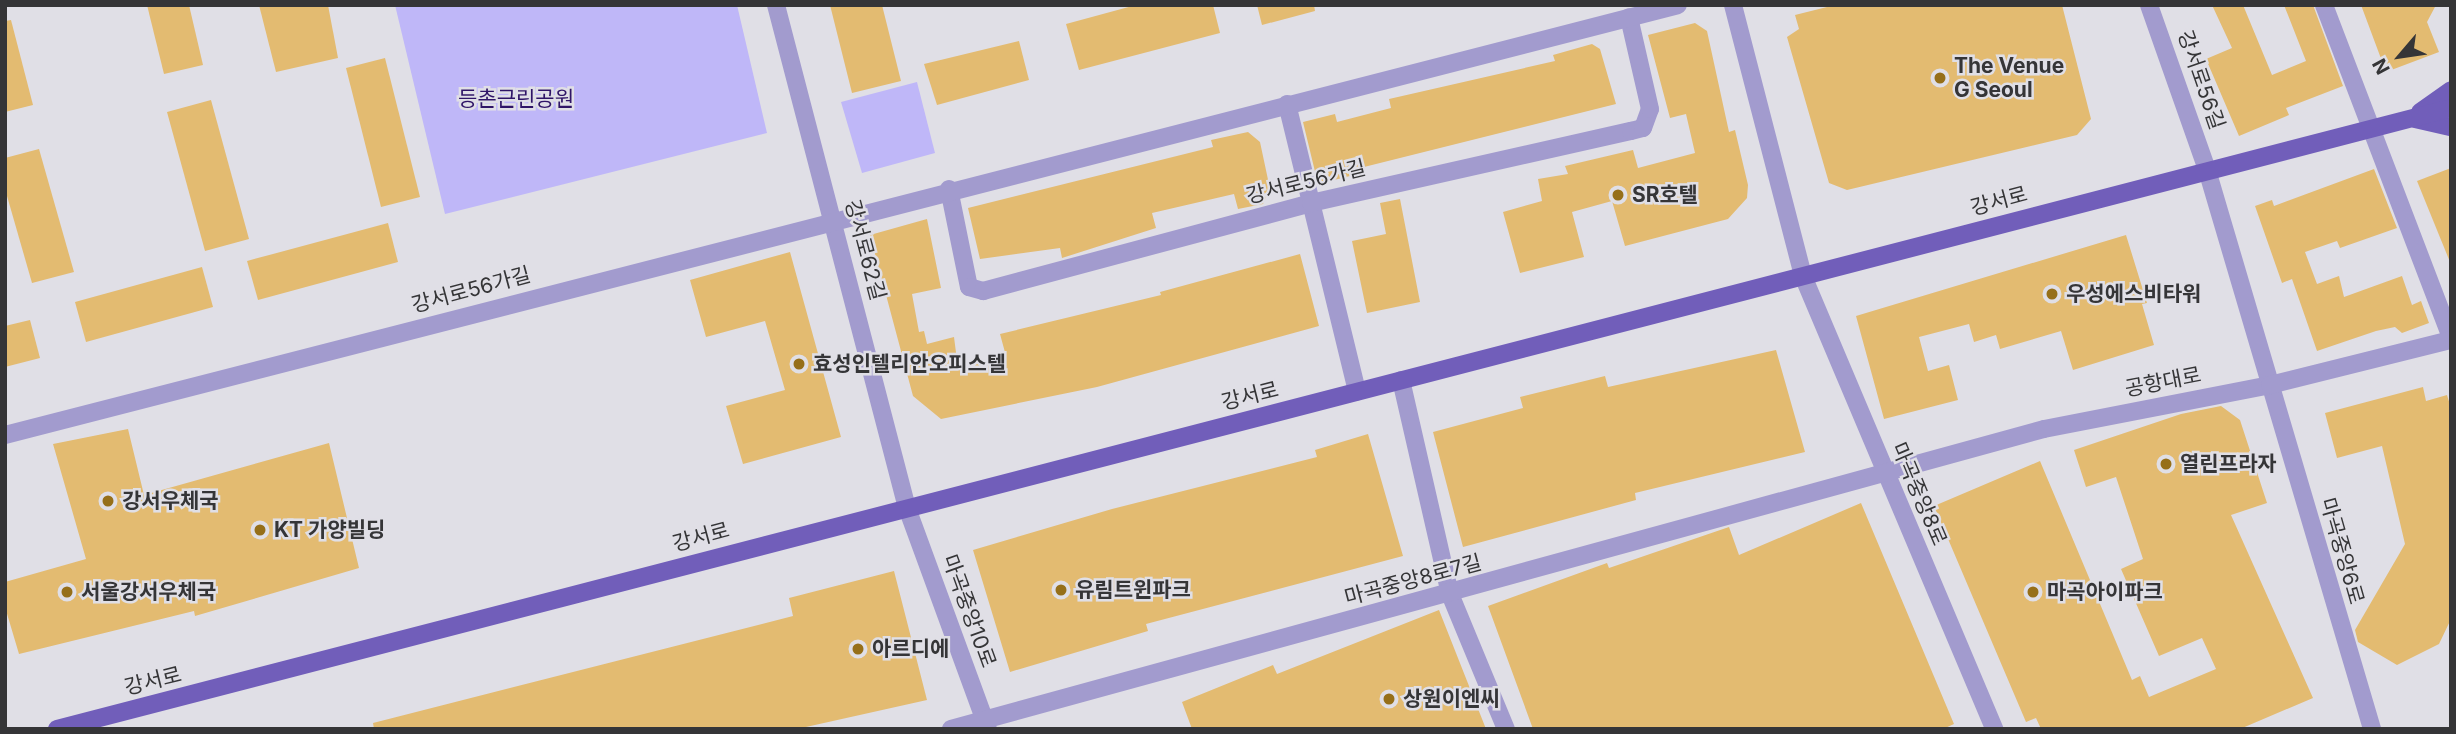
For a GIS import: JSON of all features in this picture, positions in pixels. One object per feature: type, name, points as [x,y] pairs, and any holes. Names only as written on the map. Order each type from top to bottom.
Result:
[{"type":"main road","points":[[2412,118],[2451,90]]},
{"type":"main road","name":"강서로","points":[[57,729],[2451,108]]},
{"type":"main road","points":[[2412,118],[2451,127]]},
{"type":"street","name":"강서로62길","points":[[776,5],[907,508]]},
{"type":"street","name":"강서로56가길","points":[[5,435],[949,189],[1678,5]]},
{"type":"street","points":[[1733,5],[1803,276]]},
{"type":"street","name":"강서로56길","points":[[2149,5],[2207,170]]},
{"type":"street","points":[[2324,5],[2373,127],[2451,339]]},
{"type":"street","name":"강서로56가길","points":[[949,189],[969,287],[974,291],[1311,203],[1643,128],[1650,109],[1629,17]]},
{"type":"street","points":[[1287,104],[1357,391]]},
{"type":"street","points":[[2207,170],[2270,385]]},
{"type":"street","name":"마곡중앙8로","points":[[1803,276],[1994,729]]},
{"type":"street","name":"공항대로","points":[[1887,475],[2044,429],[2270,385],[2451,339]]},
{"type":"street","points":[[1401,380],[1450,594],[1506,729]]},
{"type":"street","name":"마곡중앙6로","points":[[2270,385],[2372,729]]},
{"type":"street","name":"마곡중앙8로7길","points":[[951,729],[986,724],[1887,475]]},
{"type":"street","name":"마곡중앙10로","points":[[907,508],[986,724]]},
{"type":"green space","name":"등촌근린공원","points":[[395,5],[737,5],[767,133],[445,214]]},
{"type":"green space","points":[[917,82],[935,153],[862,173],[841,102]]},
{"type":"building","points":[[147,5],[189,5],[203,65],[164,74]]},
{"type":"building","points":[[259,5],[328,5],[338,58],[276,72]]},
{"type":"building","points":[[830,5],[882,5],[901,81],[852,93]]},
{"type":"building","points":[[1136,5],[1213,5],[1220,33],[1079,70],[1066,24]]},
{"type":"building","points":[[1257,5],[1314,5],[1315,11],[1262,25]]},
{"type":"building","name":"The Venue G Seoul","points":[[1835,5],[2062,5],[2091,119],[2077,135],[1847,190],[1829,183],[1787,37],[1799,29],[1795,15]]},
{"type":"building","points":[[2212,5],[2243,5],[2272,75],[2306,61],[2284,5],[2313,5],[2343,86],[2286,108],[2289,115],[2239,136],[2206,59],[2232,48]]},
{"type":"building","points":[[2361,5],[2436,5],[2427,22],[2439,52],[2386,72]]},
{"type":"building","points":[[11,20],[33,105],[5,112],[5,21]]},
{"type":"building","points":[[1695,23],[1707,31],[1729,132],[1735,130],[1748,185],[1747,198],[1728,219],[1625,246],[1612,201],[1572,212],[1584,257],[1520,273],[1503,212],[1542,201],[1538,179],[1568,174],[1565,166],[1633,150],[1638,168],[1695,153],[1686,114],[1670,118],[1648,35]]},
{"type":"building","points":[[1019,41],[1029,80],[937,105],[924,64]]},
{"type":"building","points":[[1592,44],[1600,49],[1616,104],[1348,171],[1350,176],[1318,184],[1303,122],[1335,114],[1337,122],[1391,108],[1389,99],[1555,61],[1553,55]]},
{"type":"building","points":[[385,58],[420,197],[381,207],[346,68]]},
{"type":"building","points":[[211,100],[249,239],[205,251],[167,112]]},
{"type":"building","points":[[1248,132],[1260,142],[1270,189],[1263,204],[1238,209],[1234,194],[1152,213],[1156,228],[1062,258],[1060,248],[980,259],[968,208],[1213,147],[1211,140]]},
{"type":"building","points":[[39,149],[74,272],[32,283],[5,189],[5,158]]},
{"type":"building","points":[[2451,168],[2451,262],[2450,262],[2417,181]]},
{"type":"building","points":[[2374,169],[2397,228],[2340,248],[2337,241],[2305,252],[2317,284],[2339,276],[2344,297],[2402,276],[2412,305],[2421,301],[2429,323],[2402,333],[2395,327],[2376,331],[2317,351],[2292,279],[2282,283],[2255,206],[2272,200],[2274,206]]},
{"type":"building","points":[[1400,199],[1420,302],[1367,313],[1352,241],[1386,234],[1380,203]]},
{"type":"building","points":[[927,219],[941,288],[912,294],[919,332],[924,331],[927,344],[954,337],[958,368],[1006,356],[1000,334],[1161,295],[1160,292],[1300,254],[1319,326],[1097,387],[941,419],[913,396],[870,235]]},
{"type":"building","points":[[388,223],[398,262],[258,300],[247,261]]},
{"type":"building","name":"우성에스비타워","points":[[2126,235],[2147,303],[2142,304],[2154,345],[2073,370],[2061,331],[2000,349],[1996,335],[1974,342],[1969,324],[1919,337],[1928,371],[1949,365],[1958,400],[1884,419],[1856,316]]},
{"type":"building","name":"효성인텔리안오피스텔","points":[[790,252],[841,437],[743,464],[726,406],[785,390],[765,321],[706,337],[690,280]]},
{"type":"building","points":[[202,267],[213,307],[86,342],[75,302]]},
{"type":"building","points":[[30,320],[40,358],[5,367],[5,326]]},
{"type":"building","points":[[1776,350],[1805,452],[1635,493],[1636,500],[1463,547],[1433,432],[1523,408],[1520,397],[1605,376],[1608,387]]},
{"type":"building","points":[[2423,387],[2426,401],[2447,395],[2451,408],[2451,619],[2439,644],[2397,665],[2358,642],[2355,630],[2405,544],[2382,446],[2337,458],[2325,413]]},
{"type":"building","points":[[2221,406],[2240,420],[2267,503],[2231,515],[2313,698],[2240,729],[2041,729],[2036,718],[2026,722],[1934,506],[2040,461],[2132,680],[2140,676],[2149,697],[2216,669],[2202,638],[2159,656],[2121,569],[2143,559],[2116,477],[2086,487],[2074,450],[2181,414]]},
{"type":"building","points":[[128,429],[144,495],[329,443],[359,568],[195,616],[194,611],[19,654],[5,607],[5,582],[86,559],[53,444]]},
{"type":"building","points":[[1368,434],[1403,556],[1146,624],[1148,631],[1010,672],[973,550],[1112,509],[1317,457],[1315,450]]},
{"type":"building","points":[[1861,503],[1954,724],[1943,729],[1533,729],[1488,606],[1607,563],[1609,568],[1729,527],[1739,555]]},
{"type":"building","points":[[894,571],[927,700],[797,729],[374,729],[373,723],[793,616],[789,598]]},
{"type":"building","name":"상원이엔씨","points":[[1439,610],[1486,729],[1192,729],[1182,702],[1273,665],[1277,674]]},
{"type":"place","name":"The Venue G Seoul","points":[[1940,78]]},
{"type":"place","name":"SR호텔","points":[[1618,195]]},
{"type":"place","name":"우성에스비타워","points":[[2052,294]]},
{"type":"place","name":"효성인텔리안오피스텔","points":[[799,364]]},
{"type":"place","name":"열린프라자","points":[[2166,464]]},
{"type":"place","name":"강서우체국","points":[[108,501]]},
{"type":"place","name":"KT 가양빌딩","points":[[260,530]]},
{"type":"place","name":"유림트윈파크","points":[[1061,590]]},
{"type":"place","name":"서울강서우체국","points":[[67,592]]},
{"type":"place","name":"마곡아이파크","points":[[2033,592]]},
{"type":"place","name":"아르디에","points":[[858,649]]},
{"type":"place","name":"상원이엔씨","points":[[1389,699]]}]
